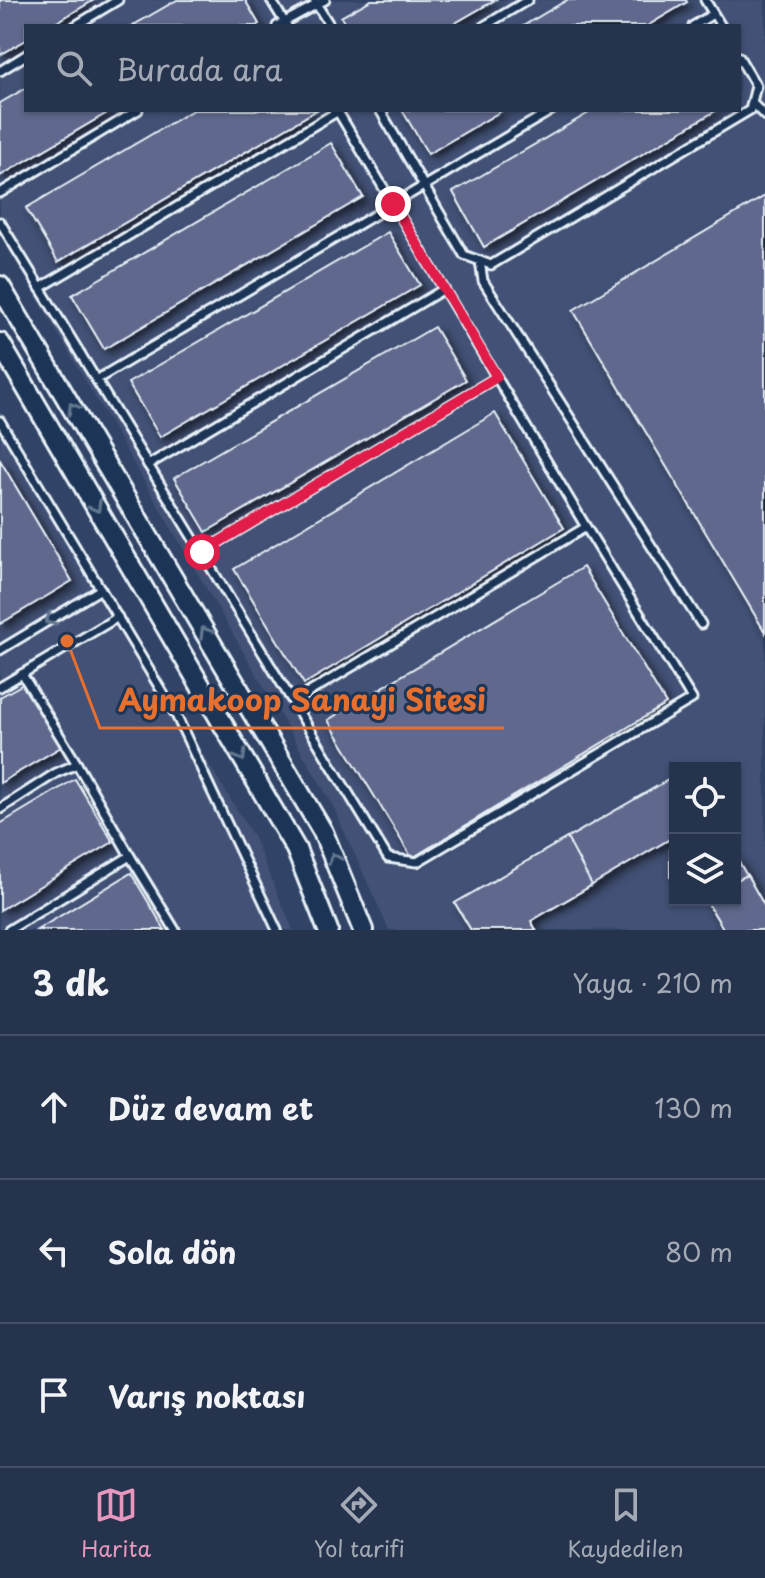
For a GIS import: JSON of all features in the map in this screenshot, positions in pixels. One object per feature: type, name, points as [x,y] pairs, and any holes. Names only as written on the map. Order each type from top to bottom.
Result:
[{"type":"main road","points":[[0,286],[323,832],[363,930]]},
{"type":"main road","points":[[0,343],[296,849],[328,930]]},
{"type":"lane","points":[[78,24],[118,0]]},
{"type":"lane","points":[[271,0],[283,24]]},
{"type":"lane","points":[[284,24],[316,2],[325,0]]},
{"type":"lane","points":[[487,24],[528,0]]},
{"type":"lane","points":[[705,0],[720,24]]},
{"type":"lane","points":[[316,2],[329,24]]},
{"type":"lane","points":[[696,24],[713,14]]},
{"type":"lane","points":[[0,71],[24,56]]},
{"type":"lane","points":[[381,112],[464,255],[491,265],[750,110],[756,86],[741,60]]},
{"type":"lane","points":[[752,103],[765,116]]},
{"type":"lane","points":[[0,193],[135,112]]},
{"type":"lane","points":[[40,288],[335,112]]},
{"type":"lane","points":[[0,222],[388,858],[417,862],[692,699],[339,112]]},
{"type":"lane","points":[[96,380],[549,112]]},
{"type":"lane","points":[[480,261],[483,281],[701,624]]},
{"type":"lane","points":[[148,465],[444,289]]},
{"type":"lane","points":[[202,552],[497,377]]},
{"type":"lane","points":[[0,421],[176,715],[277,930]]},
{"type":"lane","points":[[293,702],[586,527]]},
{"type":"lane","points":[[0,650],[101,589]]},
{"type":"lane","points":[[0,687],[118,617]]},
{"type":"lane","points":[[22,674],[175,930]]},
{"type":"lane","points":[[0,809],[56,773],[77,764]]},
{"type":"lane","points":[[9,930],[130,856]]},
{"type":"shaded area","points":[[0,0],[765,0],[765,930],[389,930],[332,804],[0,234]]},
{"type":"shaded area","points":[[0,417],[253,836],[293,930],[0,930]]},
{"type":"building","points":[[0,0],[94,0],[53,24],[24,24],[24,41],[0,55]]},
{"type":"building","points":[[177,0],[245,0],[259,24],[135,24]]},
{"type":"building","points":[[371,0],[495,0],[453,24],[345,24],[341,17]]},
{"type":"building","points":[[567,0],[687,2],[650,24],[526,24]]},
{"type":"building","points":[[24,89],[24,112],[109,112],[0,176],[0,103]]},
{"type":"building","points":[[190,112],[314,112],[58,262],[26,208]]},
{"type":"building","points":[[403,112],[500,112],[428,154]]},
{"type":"building","points":[[591,112],[714,112],[484,247],[453,192]]},
{"type":"building","points":[[331,143],[363,197],[104,349],[72,295]]},
{"type":"building","points":[[765,196],[765,632],[573,310]]},
{"type":"building","points":[[388,232],[420,285],[160,437],[128,383]]},
{"type":"building","points":[[434,327],[466,380],[206,532],[174,478]]},
{"type":"building","points":[[495,413],[564,528],[304,684],[234,569]]},
{"type":"building","points":[[0,460],[72,581],[0,624]]},
{"type":"building","points":[[583,567],[666,704],[412,858],[328,720]]},
{"type":"building","points":[[23,684],[61,747],[0,783],[0,697]]},
{"type":"building","points":[[75,779],[113,842],[0,910],[0,824]]},
{"type":"building","points":[[669,779],[669,840],[531,921],[536,930],[471,930],[455,903]]},
{"type":"building","points":[[567,838],[592,885],[531,921],[536,930],[471,930],[455,903]]},
{"type":"building","points":[[741,865],[765,907],[765,930],[724,930],[710,906],[741,906]]},
{"type":"building","points":[[131,873],[165,930],[37,930]]},
{"type":"building","points":[[747,875],[765,907],[765,930],[724,930],[710,906],[741,906],[741,878]]},
{"type":"place","name":"Aymakoop Sanayi Sitesi","points":[[67,641]]},
{"type":"route","points":[[202,552],[497,377],[393,204]]}]
